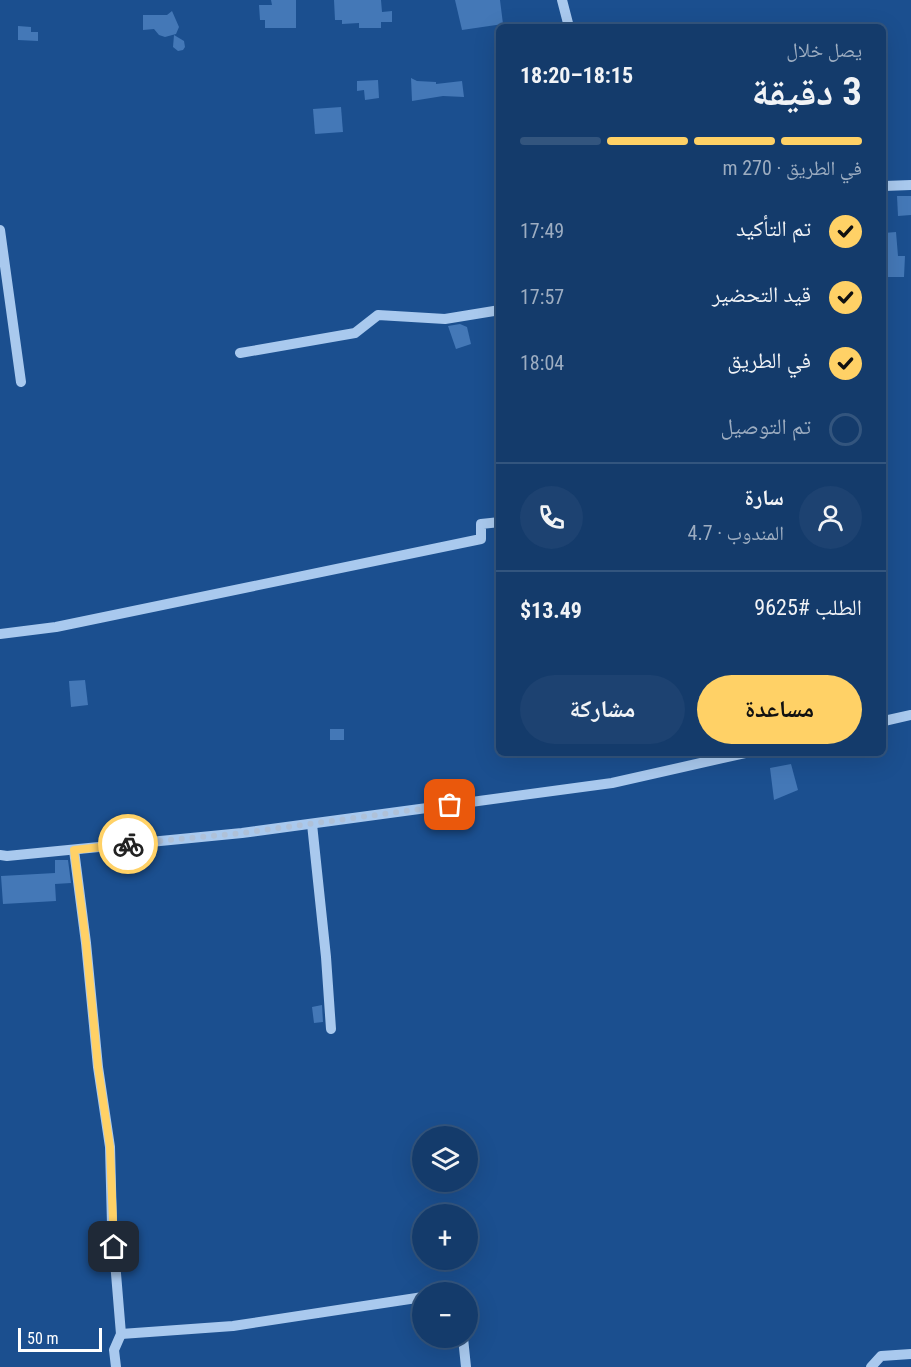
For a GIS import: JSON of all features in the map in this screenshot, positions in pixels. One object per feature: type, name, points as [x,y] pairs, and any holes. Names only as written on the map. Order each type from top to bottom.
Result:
[{"type":"street","points":[[562,0],[568,24]]},
{"type":"street","points":[[886,186],[911,185]]},
{"type":"street","points":[[0,230],[21,381]]},
{"type":"street","points":[[240,352],[355,333],[378,315],[445,319],[496,311]]},
{"type":"street","points":[[0,634],[56,627],[481,539],[481,524],[496,522]]},
{"type":"street","points":[[886,721],[911,715]]},
{"type":"street","points":[[0,855],[74,850],[312,824],[612,783],[732,756]]},
{"type":"street","points":[[312,824],[331,1029]]},
{"type":"street","points":[[74,850],[98,1067],[110,1147],[112,1225],[121,1334],[114,1350],[116,1367]]},
{"type":"street","points":[[121,1334],[233,1326],[412,1299]]},
{"type":"street","points":[[464,1348],[466,1367]]},
{"type":"street","points":[[871,1367],[881,1356],[911,1354]]},
{"type":"building","points":[[271,0],[296,0],[296,28],[265,28],[265,20],[260,20],[259,5],[272,5]]},
{"type":"building","points":[[334,0],[381,0],[382,12],[392,11],[392,22],[381,22],[381,28],[359,28],[359,23],[342,24],[342,20],[335,20]]},
{"type":"building","points":[[455,0],[500,0],[503,24],[462,30]]},
{"type":"building","points":[[172,11],[179,27],[176,34],[165,37],[159,35],[154,29],[143,30],[143,15],[167,15]]},
{"type":"building","points":[[18,26],[31,27],[31,32],[38,32],[38,41],[18,40]]},
{"type":"building","points":[[174,35],[184,41],[183,50],[178,51],[173,47]]},
{"type":"building","points":[[411,78],[417,81],[436,82],[436,84],[462,81],[464,97],[443,96],[412,101]]},
{"type":"building","points":[[378,80],[379,98],[365,100],[364,90],[357,91],[357,81]]},
{"type":"building","points":[[341,107],[343,132],[315,134],[313,109]]},
{"type":"building","points":[[897,196],[911,196],[911,215],[898,216]]},
{"type":"building","points":[[896,232],[898,256],[905,256],[904,277],[886,277],[886,233]]},
{"type":"building","points":[[460,324],[467,327],[471,344],[456,349],[448,326]]},
{"type":"building","points":[[85,680],[88,705],[71,707],[69,681]]},
{"type":"building","points":[[330,729],[344,729],[344,740],[330,740]]},
{"type":"building","points":[[791,764],[798,790],[774,800],[770,768]]},
{"type":"building","points":[[55,860],[68,860],[71,883],[55,884],[56,901],[3,904],[1,876],[55,873]]},
{"type":"building","points":[[322,1005],[323,1022],[314,1023],[312,1007]]},
{"type":"way so far","points":[[128,844],[242,833],[450,805]]},
{"type":"route","points":[[114,1247],[110,1147],[98,1067],[74,850],[128,844]]}]
